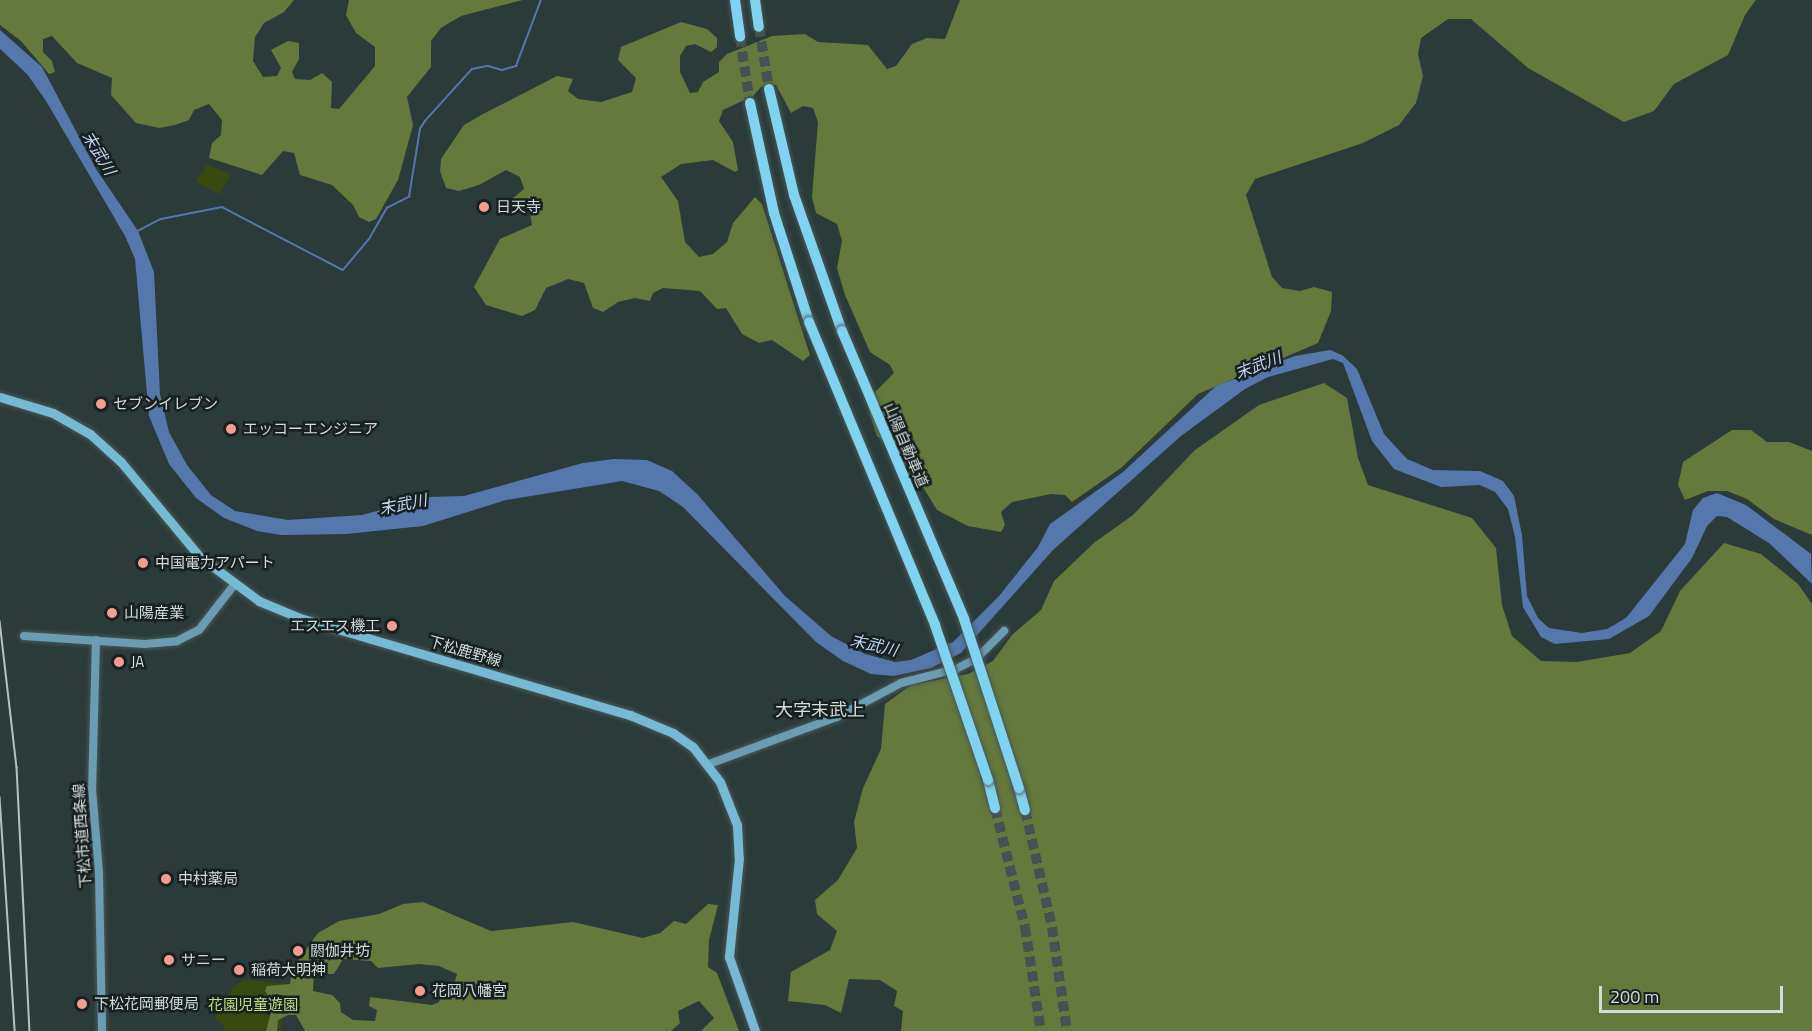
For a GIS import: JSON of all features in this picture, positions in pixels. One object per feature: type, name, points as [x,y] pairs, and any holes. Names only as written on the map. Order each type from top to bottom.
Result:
[{"type":"highway","points":[[735,0],[740,37]]},
{"type":"highway","points":[[755,0],[759,27]]},
{"type":"highway","name":"山陽自動車道","points":[[769,89],[794,195],[842,331],[964,619],[1025,810]]},
{"type":"highway","points":[[750,103],[774,213],[809,322],[934,625],[988,780],[995,808]]},
{"type":"main road","name":"下松鹿野線","points":[[0,397],[53,413],[90,434],[121,462],[189,545],[234,585],[300,618],[630,715],[673,733],[709,764],[737,825],[739,858],[729,957],[733,977],[755,1031]]},
{"type":"street","points":[[24,636],[145,644],[177,641],[199,630],[234,585]]},
{"type":"street","points":[[709,764],[837,717],[901,682],[956,669],[976,659],[1004,631]]},
{"type":"street","name":"下松市道西条線","points":[[96,640],[92,789],[99,873],[102,1031]]},
{"type":"green space","points":[[0,0],[294,0],[284,12],[264,23],[255,37],[253,61],[263,77],[277,76],[281,68],[271,50],[288,41],[299,43],[299,59],[292,72],[295,79],[310,80],[322,73],[332,82],[331,108],[339,109],[375,66],[375,47],[356,33],[346,15],[349,0],[523,0],[461,16],[441,28],[431,41],[431,67],[407,97],[413,125],[398,180],[376,219],[369,222],[359,217],[353,205],[332,185],[300,175],[294,153],[283,151],[262,175],[209,158],[212,143],[221,135],[222,120],[209,104],[194,110],[189,120],[175,125],[159,128],[136,123],[111,95],[112,78],[77,63],[52,36],[43,39],[43,52],[52,61],[55,72],[49,74],[21,41],[0,25]]},
{"type":"green space","points":[[960,0],[1756,0],[1745,15],[1728,55],[1674,84],[1654,111],[1624,122],[1528,68],[1471,19],[1448,19],[1421,38],[1418,54],[1423,76],[1416,103],[1399,125],[1363,143],[1255,179],[1246,195],[1272,277],[1282,288],[1300,291],[1314,287],[1332,292],[1331,311],[1318,343],[1198,394],[1121,468],[1072,502],[1065,495],[1051,494],[1012,502],[1001,512],[1005,525],[1001,532],[968,526],[937,510],[907,461],[877,436],[866,401],[894,373],[890,365],[870,352],[845,295],[837,268],[842,241],[837,224],[816,213],[812,197],[818,122],[813,108],[803,106],[791,113],[776,85],[761,87],[753,96],[723,110],[719,121],[733,142],[738,170],[735,172],[713,160],[681,164],[661,177],[678,201],[685,242],[699,257],[713,254],[727,242],[733,223],[755,197],[762,204],[810,355],[803,361],[772,340],[759,343],[742,334],[726,308],[717,309],[700,291],[663,288],[653,293],[650,301],[635,298],[618,302],[603,312],[593,308],[584,283],[568,279],[546,288],[535,310],[522,316],[486,305],[474,287],[500,239],[532,225],[530,212],[510,206],[512,199],[524,189],[520,177],[506,170],[479,185],[459,191],[446,188],[440,171],[441,159],[464,125],[557,76],[573,79],[568,91],[578,99],[601,102],[632,92],[636,78],[618,60],[621,47],[681,22],[707,29],[717,38],[717,47],[711,52],[695,44],[686,46],[680,56],[680,72],[690,93],[698,92],[703,82],[719,72],[719,62],[727,54],[772,36],[805,34],[818,42],[868,45],[887,69],[896,66],[912,44],[927,38],[945,39]]},
{"type":"green space","points":[[207,165],[231,174],[220,194],[196,182]]},
{"type":"green space","points":[[1324,383],[1347,398],[1358,458],[1368,485],[1472,518],[1496,548],[1502,605],[1512,636],[1541,661],[1577,662],[1630,653],[1661,631],[1680,591],[1724,543],[1761,554],[1798,584],[1812,604],[1812,1031],[901,1031],[903,1011],[894,1006],[897,991],[880,980],[849,979],[841,1013],[825,1005],[788,1001],[791,972],[830,950],[837,931],[817,914],[815,900],[838,880],[857,848],[854,822],[863,788],[881,749],[885,704],[911,685],[968,674],[993,661],[1012,635],[1041,610],[1054,581],[1095,542],[1133,515],[1195,450],[1259,405]]},
{"type":"green space","points":[[1732,430],[1751,430],[1767,442],[1789,442],[1812,451],[1812,535],[1774,519],[1747,499],[1727,491],[1708,491],[1685,500],[1678,485],[1683,462]]},
{"type":"green space","points":[[423,902],[491,931],[573,922],[643,938],[660,933],[674,921],[686,924],[708,904],[718,905],[709,940],[708,967],[717,973],[739,1031],[701,1031],[714,1018],[699,1001],[678,1011],[680,1023],[671,1031],[305,1031],[296,1015],[288,1015],[278,1020],[277,1031],[266,1031],[273,1005],[265,991],[267,986],[290,984],[292,969],[318,933],[339,921],[379,914],[403,904]],"holes":[[[343,959],[371,961],[378,968],[419,964],[439,966],[457,974],[455,981],[444,987],[439,1002],[432,1005],[370,997],[369,1006],[377,1010],[375,1021],[353,1020],[341,1012],[340,1003],[332,995],[313,991],[314,974],[334,974]]]},
{"type":"green space","name":"花園児童遊園","points":[[244,979],[294,985],[290,1012],[283,1017],[280,1031],[223,1031],[224,1025],[214,1018],[227,994]]},
{"type":"water","name":"末武川","points":[[0,30],[42,67],[96,169],[138,231],[154,272],[160,394],[169,432],[187,465],[211,495],[235,511],[288,520],[362,515],[429,497],[464,496],[583,463],[614,459],[647,460],[672,471],[698,495],[785,596],[831,636],[865,654],[895,662],[911,660],[953,642],[999,596],[1038,547],[1050,524],[1123,472],[1216,386],[1295,356],[1330,350],[1342,355],[1357,369],[1384,434],[1407,459],[1433,470],[1480,471],[1503,481],[1514,496],[1522,535],[1527,596],[1538,618],[1549,628],[1582,633],[1607,629],[1626,618],[1685,544],[1693,510],[1703,498],[1717,493],[1746,505],[1811,554],[1812,584],[1769,543],[1727,517],[1717,516],[1707,526],[1692,558],[1649,616],[1609,639],[1555,644],[1541,637],[1523,607],[1515,537],[1508,509],[1495,492],[1480,485],[1441,487],[1394,469],[1372,441],[1343,363],[1333,359],[1268,377],[1245,389],[1181,436],[1053,550],[961,653],[931,668],[894,676],[871,674],[843,661],[816,642],[683,507],[659,491],[622,481],[506,500],[423,526],[346,534],[281,535],[257,531],[224,518],[196,498],[169,464],[149,416],[135,259],[125,236],[46,101],[27,74],[0,49]]},
{"type":"waterway","points":[[138,231],[161,219],[222,207],[343,270],[369,239],[387,208],[409,197],[420,129],[425,121],[472,69],[488,66],[502,70],[516,66],[541,0]]},
{"type":"tunnel","points":[[759,27],[769,89]]},
{"type":"tunnel","points":[[740,37],[750,103]]},
{"type":"tunnel","points":[[995,808],[1025,927],[1041,1031]]},
{"type":"tunnel","points":[[1025,810],[1052,927],[1067,1031]]},
{"type":"railway","points":[[0,621],[17,767],[30,1031]]},
{"type":"railway","points":[[0,797],[15,1031]]},
{"type":"place","name":"日天寺","points":[[484,207]]},
{"type":"place","name":"セブンイレブン","points":[[101,404]]},
{"type":"place","name":"エッコーエンジニア","points":[[231,429]]},
{"type":"place","name":"中国電力アパート","points":[[143,563]]},
{"type":"place","name":"山陽産業","points":[[112,613]]},
{"type":"place","name":"エスエス機工","points":[[392,626]]},
{"type":"place","name":"JA","points":[[119,662]]},
{"type":"place","name":"中村薬局","points":[[166,879]]},
{"type":"place","name":"閼伽井坊","points":[[298,951]]},
{"type":"place","name":"サニー","points":[[169,960]]},
{"type":"place","name":"稲荷大明神","points":[[239,970]]},
{"type":"place","name":"花岡八幡宮","points":[[420,991]]},
{"type":"place","name":"下松花岡郵便局","points":[[82,1004]]},
{"type":"district","name":"大字末武上","points":[[820,710]]}]
